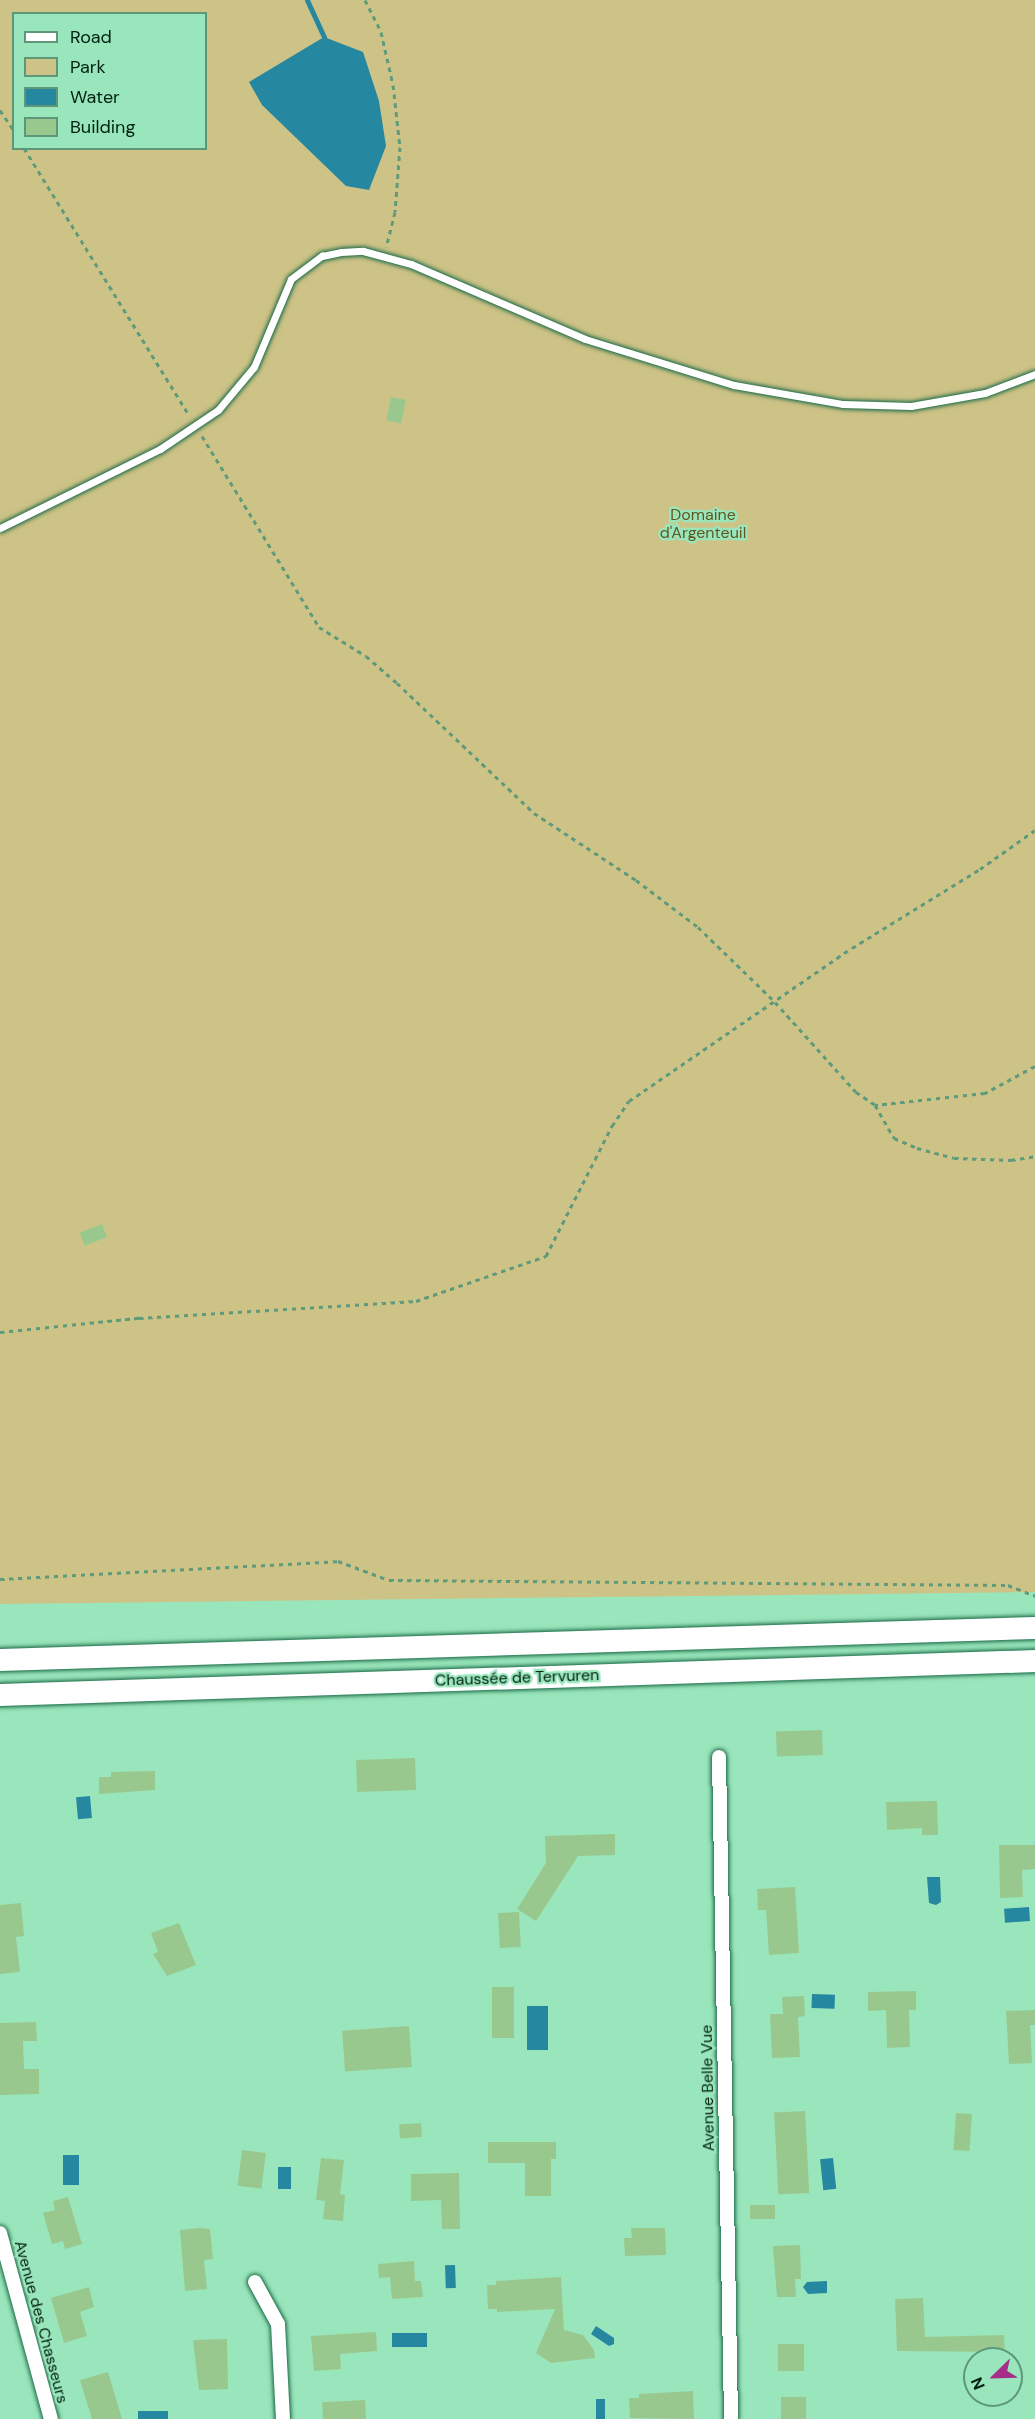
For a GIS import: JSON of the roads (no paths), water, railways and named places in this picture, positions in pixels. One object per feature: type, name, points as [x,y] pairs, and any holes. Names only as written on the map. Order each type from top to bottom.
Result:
[{"type":"highway","name":"Chaussée de Tervuren","points":[[0,1660],[1035,1628]]},
{"type":"highway","name":"Chaussée de Tervuren","points":[[0,1695],[1035,1661]]},
{"type":"street","name":"Avenue Belle Vue","points":[[719,1757],[731,2419]]},
{"type":"street","name":"Avenue des Chasseurs","points":[[0,2233],[51,2419]]},
{"type":"street","points":[[255,2282],[278,2324],[283,2419]]},
{"type":"lane","points":[[0,528],[160,449],[218,410],[254,367],[291,279],[305,265],[322,256],[341,252],[363,251],[411,264],[585,339],[734,385],[843,404],[911,406],[985,393],[1035,374]]},
{"type":"water","points":[[324,37],[363,52],[379,101],[386,146],[369,190],[346,186],[262,105],[249,82]]},
{"type":"water","points":[[90,1796],[92,1818],[78,1819],[76,1797]]},
{"type":"water","points":[[927,1877],[940,1877],[941,1902],[936,1905],[929,1903]]},
{"type":"water","points":[[1029,1907],[1030,1921],[1005,1923],[1004,1909]]},
{"type":"water","points":[[812,1994],[835,1995],[834,2009],[812,2008]]},
{"type":"water","points":[[527,2006],[548,2006],[548,2050],[527,2050]]},
{"type":"water","points":[[63,2155],[79,2155],[79,2185],[63,2185]]},
{"type":"water","points":[[833,2158],[836,2189],[823,2190],[820,2159]]},
{"type":"water","points":[[278,2167],[291,2167],[291,2189],[278,2189]]},
{"type":"water","points":[[445,2265],[455,2265],[456,2288],[446,2288]]},
{"type":"water","points":[[827,2281],[827,2293],[808,2294],[803,2287],[807,2282]]},
{"type":"water","points":[[596,2326],[614,2338],[614,2344],[609,2346],[591,2334]]},
{"type":"water","points":[[392,2333],[427,2333],[427,2347],[392,2347]]},
{"type":"water","points":[[596,2399],[605,2399],[605,2419],[596,2419]]},
{"type":"water","points":[[138,2411],[168,2411],[168,2419],[138,2419]]},
{"type":"waterway","points":[[307,0],[324,37]]},
{"type":"park label","name":"Domaine d'Argenteuil","points":[[703,524]]}]
